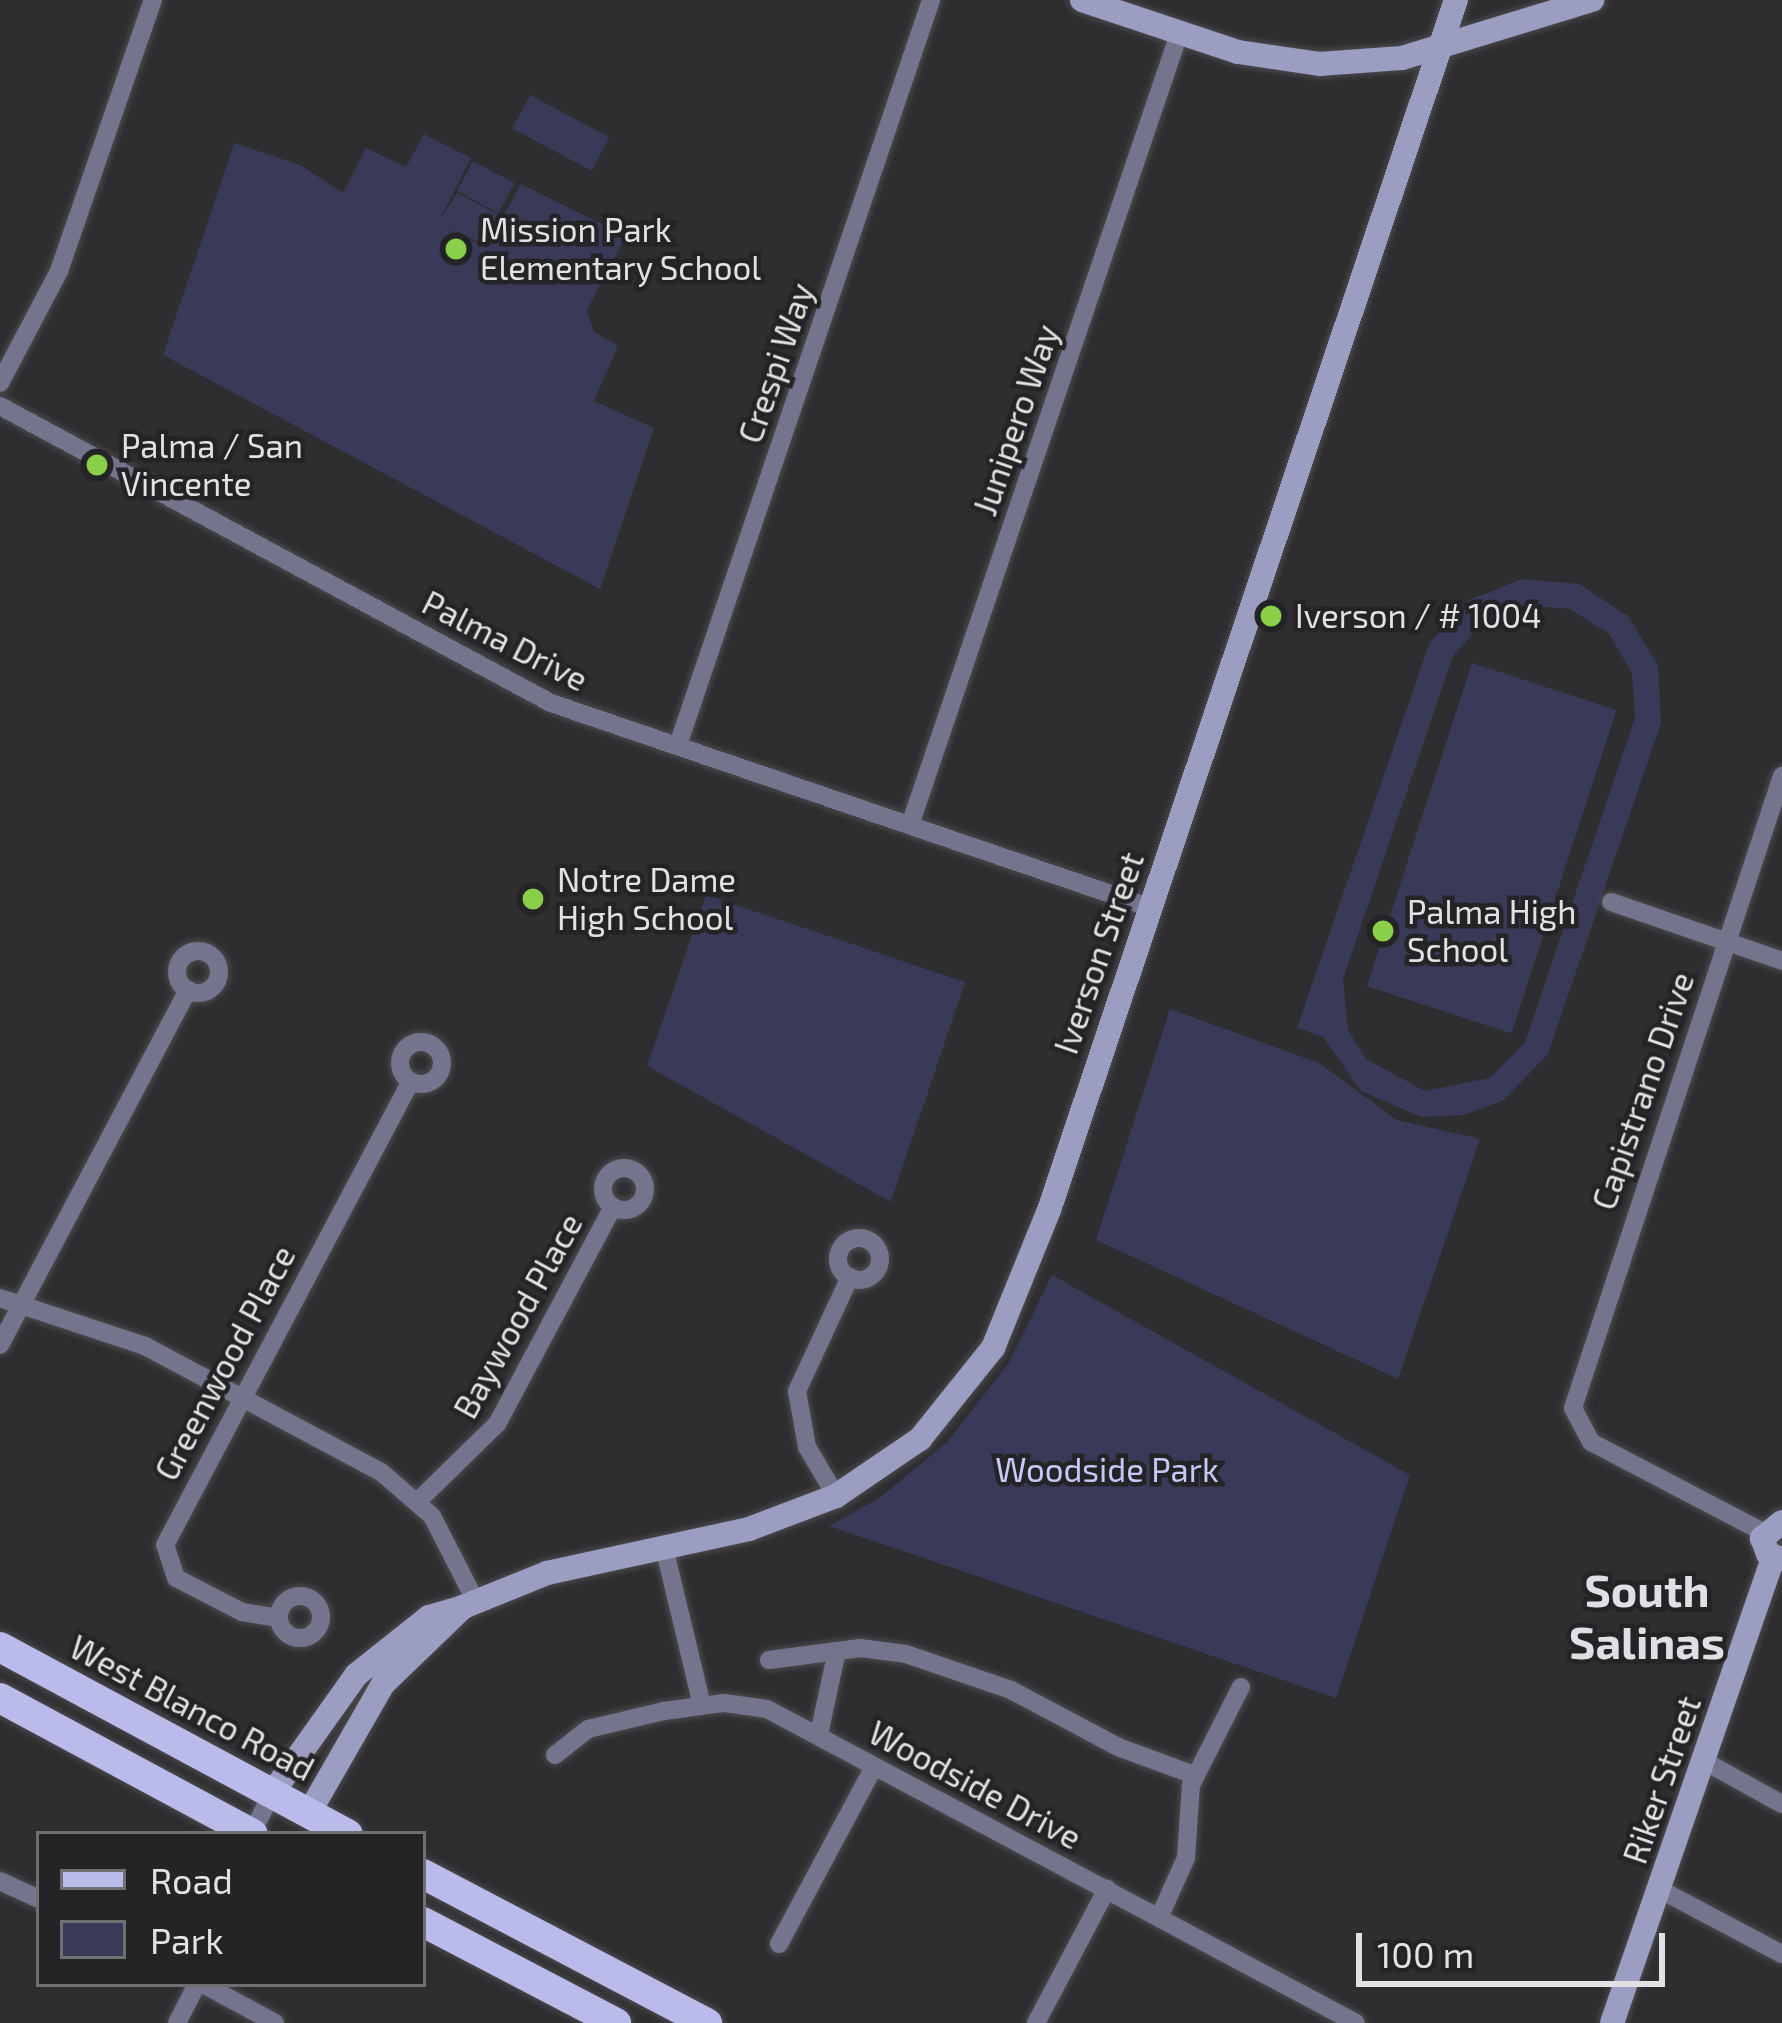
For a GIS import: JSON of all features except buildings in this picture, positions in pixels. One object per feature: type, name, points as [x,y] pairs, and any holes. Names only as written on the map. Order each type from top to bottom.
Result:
[{"type":"main road","name":"West Blanco Road","points":[[0,1647],[273,1792],[304,1822],[337,1831]]},
{"type":"main road","points":[[0,1697],[246,1831]]},
{"type":"main road","points":[[426,1876],[707,2023]]},
{"type":"main road","points":[[426,1924],[616,2023]]},
{"type":"street","points":[[0,383],[59,271],[153,0]]},
{"type":"street","name":"Crespi Way","points":[[678,745],[931,0]]},
{"type":"street","points":[[1082,0],[1262,58],[1319,64],[1439,50],[1592,0]]},
{"type":"street","name":"Iverson Street","points":[[273,1792],[356,1675],[429,1617],[547,1573],[749,1529],[836,1496],[920,1438],[993,1348],[1042,1229],[1456,0]]},
{"type":"street","name":"Junipero Way","points":[[910,825],[1180,34]]},
{"type":"street","name":"Palma Drive","points":[[0,406],[551,703],[1150,907]]},
{"type":"street","name":"Capistrano Drive","points":[[1773,1527],[1591,1442],[1578,1427],[1576,1386],[1782,776]]},
{"type":"street","points":[[1612,902],[1782,962]]},
{"type":"street","points":[[0,1345],[188,990]]},
{"type":"street","name":"Greenwood Place","points":[[279,1618],[242,1612],[176,1578],[165,1560],[167,1537],[411,1081]]},
{"type":"street","name":"Baywood Place","points":[[418,1501],[497,1424],[613,1207]]},
{"type":"street","points":[[836,1496],[800,1428],[797,1391],[850,1277]]},
{"type":"street","points":[[0,1298],[146,1346],[242,1393],[418,1501],[469,1603]]},
{"type":"street","name":"Riker Street","points":[[1612,2023],[1778,1558],[1773,1527]]},
{"type":"street","points":[[664,1547],[701,1705]]},
{"type":"street","name":"Iverson Street","points":[[304,1822],[371,1700],[469,1603]]},
{"type":"street","points":[[769,1660],[887,1650],[976,1677],[1118,1748],[1194,1775]]},
{"type":"street","points":[[819,1734],[837,1651]]},
{"type":"street","points":[[1159,1918],[1186,1858],[1194,1775],[1226,1729],[1241,1687]]},
{"type":"street","name":"Woodside Drive","points":[[555,1755],[588,1729],[701,1705],[766,1709],[1107,1889],[1333,2018],[1356,2023]]},
{"type":"street","points":[[1704,1761],[1782,1804]]},
{"type":"street","points":[[779,1944],[874,1767]]},
{"type":"street","points":[[254,1831],[273,1792]]},
{"type":"street","points":[[0,1881],[36,1898]]},
{"type":"street","points":[[1036,2023],[1107,1889]]},
{"type":"street","points":[[1659,1889],[1782,1954]]},
{"type":"street","points":[[177,2023],[198,1987]]},
{"type":"street","points":[[206,1987],[274,2023]]},
{"type":"green space","points":[[530,95],[609,137],[592,171],[512,129]]},
{"type":"green space","points":[[424,134],[471,158],[438,223],[457,193],[498,214],[483,244],[443,225],[486,248],[521,184],[626,236],[587,310],[594,332],[618,346],[594,401],[654,428],[600,589],[163,355],[234,143],[300,165],[343,193],[366,148],[406,167]]},
{"type":"green space","points":[[473,161],[514,183],[499,213],[457,191]]},
{"type":"green space","points":[[1522,579],[1579,584],[1628,616],[1658,665],[1661,723],[1548,1054],[1504,1100],[1464,1115],[1421,1117],[1361,1091],[1323,1037],[1297,1028],[1429,644],[1467,601]],"holes":[[[1525,605],[1570,609],[1609,634],[1632,673],[1635,718],[1525,1042],[1490,1078],[1425,1091],[1366,1059],[1348,1030],[1343,979],[1453,656],[1483,622]]]},
{"type":"green space","points":[[1472,663],[1617,710],[1511,1033],[1367,986]]},
{"type":"green space","points":[[706,895],[965,982],[891,1202],[647,1066]]},
{"type":"green space","points":[[1170,1009],[1319,1063],[1397,1120],[1480,1139],[1398,1379],[1096,1240]]},
{"type":"green space","name":"Woodside Park","points":[[1052,1275],[1410,1475],[1336,1698],[829,1526],[882,1496],[947,1442],[1008,1364]]},
{"type":"place","name":"Mission Park Elementary School","points":[[456,249]]},
{"type":"place","name":"Palma / San Vincente","points":[[97,465]]},
{"type":"place","name":"Iverson / # 1004","points":[[1271,616]]},
{"type":"place","name":"Notre Dame High School","points":[[533,899]]},
{"type":"place","name":"Palma High School","points":[[1383,931]]},
{"type":"district","name":"South Salinas","points":[[1647,1616]]}]
